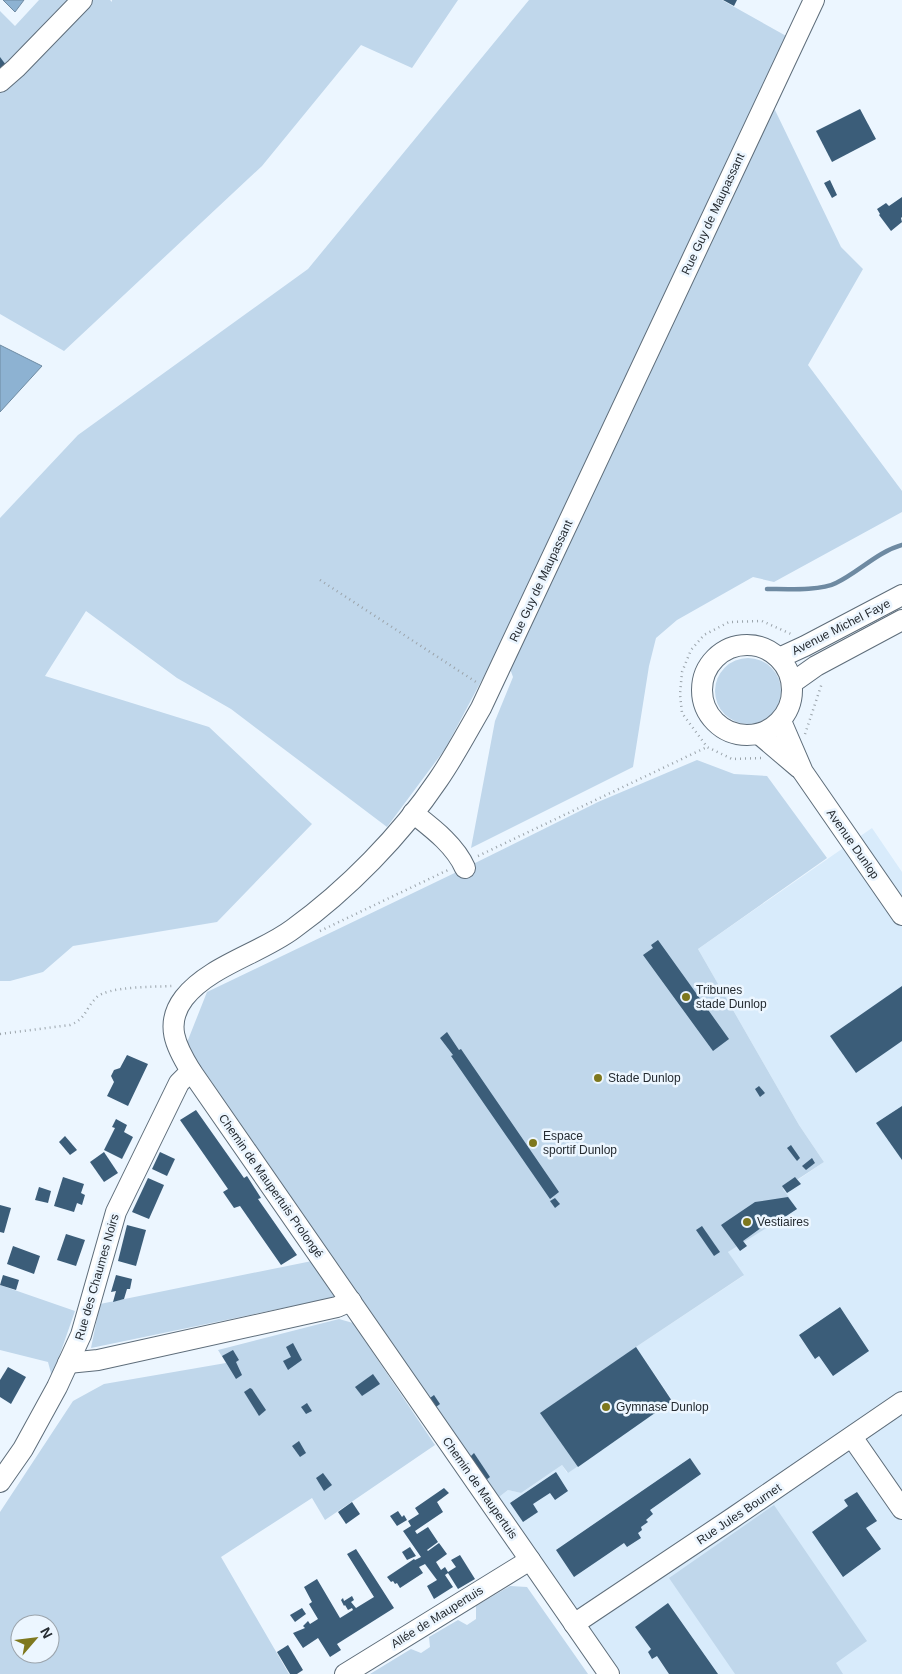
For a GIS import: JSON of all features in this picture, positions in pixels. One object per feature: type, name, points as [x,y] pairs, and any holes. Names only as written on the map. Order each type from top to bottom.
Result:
[{"type":"street","points":[[0,82],[82,0]]},
{"type":"street","name":"Rue Guy de Maupassant","points":[[190,1071],[173,1035],[174,1017],[184,999],[197,985],[222,969],[292,931],[332,898],[394,838],[438,780],[481,708],[814,0]]},
{"type":"street","name":"Avenue Michel Faye","points":[[779,658],[902,595]]},
{"type":"street","name":"Avenue Michel Faye","points":[[792,682],[819,673],[902,620]]},
{"type":"street","points":[[751,645],[766,649],[785,665],[792,682],[792,696],[789,709],[781,721],[771,729],[759,734],[743,735],[728,731],[715,722],[706,709],[702,694],[704,678],[710,664],[722,653],[736,646],[751,645]]},
{"type":"street","name":"Avenue Dunlop","points":[[781,721],[804,772],[902,915]]},
{"type":"street","name":"Avenue Dunlop","points":[[759,734],[804,772]]},
{"type":"street","points":[[413,813],[435,830],[457,855],[465,868]]},
{"type":"street","name":"Chemin de Maupertuis Prolongé","points":[[190,1071],[351,1301]]},
{"type":"street","name":"Rue des Chaumes Noirs","points":[[0,1482],[23,1449],[57,1387],[81,1335],[111,1227],[120,1202],[179,1083],[190,1071]]},
{"type":"street","points":[[68,1363],[98,1360],[136,1352],[338,1307],[351,1301]]},
{"type":"street","name":"Chemin de Maupertuis","points":[[351,1301],[609,1674]]},
{"type":"street","name":"Rue Jules Bournet","points":[[574,1624],[902,1402]]},
{"type":"street","points":[[852,1436],[902,1509]]},
{"type":"street","name":"Allée de Maupertuis","points":[[345,1674],[530,1560]]},
{"type":"path","points":[[320,580],[490,691]]},
{"type":"path","points":[[707,747],[682,713],[680,694],[682,672],[691,650],[704,636],[730,622],[762,621],[789,632],[805,646]]},
{"type":"path","points":[[803,739],[819,673]]},
{"type":"path","points":[[0,1034],[70,1025],[79,1022],[96,998],[104,992],[126,988],[197,985]]},
{"type":"shaded area","points":[[3,0],[24,0],[15,12]]},
{"type":"shaded area","points":[[39,0],[110,0],[112,2],[112,0],[458,0],[412,68],[361,45],[262,166],[64,351],[0,314],[0,11],[15,26]]},
{"type":"shaded area","points":[[529,0],[722,0],[788,37],[774,108],[841,247],[863,269],[808,365],[902,491],[902,512],[774,582],[753,577],[677,620],[656,638],[649,666],[633,767],[471,848],[495,721],[513,677],[501,644],[445,749],[387,827],[231,709],[177,678],[86,611],[45,676],[209,727],[312,824],[217,922],[73,946],[43,972],[10,981],[0,981],[0,518],[78,435],[308,269]]},
{"type":"shaded area","points":[[0,345],[42,366],[0,412]]},
{"type":"shaded area","points":[[748,658],[760,661],[771,668],[778,679],[781,691],[778,703],[771,714],[760,721],[748,724],[736,721],[725,714],[718,703],[715,691],[718,679],[725,668],[736,661]]},
{"type":"shaded area","name":"Espace sportif Dunlop","points":[[697,760],[734,774],[767,776],[827,858],[698,949],[799,1125],[824,1162],[783,1189],[797,1209],[728,1252],[744,1275],[636,1347],[672,1401],[568,1473],[562,1465],[521,1493],[508,1490],[499,1497],[186,1045],[207,992],[598,802]]},
{"type":"shaded area","points":[[872,828],[902,872],[902,1674],[621,1674],[499,1497],[508,1490],[521,1493],[562,1465],[567,1473],[672,1400],[636,1347],[743,1276],[728,1252],[796,1209],[783,1190],[824,1162],[799,1125],[698,949]]},
{"type":"shaded area","points":[[312,1261],[336,1297],[91,1348],[100,1304]]},
{"type":"shaded area","points":[[0,1285],[75,1311],[52,1377],[48,1362],[0,1350]]},
{"type":"shaded area","points":[[339,1319],[353,1323],[435,1445],[325,1520],[312,1498],[221,1557],[289,1674],[0,1674],[0,1512],[73,1401],[104,1384],[226,1363],[218,1350]]},
{"type":"shaded area","points":[[774,1505],[867,1641],[836,1663],[843,1674],[735,1674],[669,1578]]},
{"type":"shaded area","points":[[510,1586],[527,1587],[588,1674],[370,1674],[411,1649],[421,1653],[430,1647],[429,1637],[458,1620],[467,1625],[476,1619],[476,1606]]},
{"type":"building","points":[[723,0],[737,0],[734,6]]},
{"type":"building","points":[[0,57],[6,65],[0,70]]},
{"type":"building","points":[[860,109],[876,139],[832,162],[816,131]]},
{"type":"building","points":[[830,180],[837,195],[832,198],[824,183]]},
{"type":"building","points":[[902,197],[902,222],[891,231],[879,215],[877,209],[886,203],[889,206]]},
{"type":"building","name":"Tribunes stade Dunlop","points":[[658,940],[729,1039],[713,1051],[643,955],[653,948],[651,945]]},
{"type":"building","points":[[902,986],[902,1041],[856,1073],[830,1036]]},
{"type":"building","points":[[447,1032],[459,1050],[461,1049],[559,1192],[550,1199],[451,1056],[453,1055],[440,1038]]},
{"type":"building","points":[[127,1055],[148,1064],[128,1106],[107,1096],[114,1082],[111,1076],[114,1070],[120,1068]]},
{"type":"building","points":[[759,1086],[765,1093],[760,1097],[755,1089]]},
{"type":"building","points":[[902,1106],[902,1160],[876,1123]]},
{"type":"building","points":[[196,1110],[244,1178],[247,1176],[261,1198],[258,1199],[297,1255],[281,1265],[240,1206],[234,1208],[223,1192],[228,1189],[180,1120]]},
{"type":"building","points":[[116,1119],[127,1125],[124,1132],[133,1137],[122,1159],[104,1150],[115,1128],[112,1127]]},
{"type":"building","points":[[65,1136],[77,1150],[70,1155],[59,1142]]},
{"type":"building","points":[[791,1145],[800,1158],[797,1161],[787,1148]]},
{"type":"building","points":[[104,1152],[118,1173],[104,1182],[90,1162]]},
{"type":"building","points":[[160,1152],[175,1159],[167,1176],[152,1169]]},
{"type":"building","points":[[812,1158],[815,1163],[806,1170],[802,1166]]},
{"type":"building","points":[[63,1177],[84,1184],[81,1193],[85,1195],[82,1205],[77,1203],[74,1212],[54,1206]]},
{"type":"building","points":[[795,1177],[801,1184],[787,1193],[782,1186]]},
{"type":"building","points":[[148,1178],[164,1185],[149,1219],[132,1212]]},
{"type":"building","points":[[39,1187],[51,1191],[48,1203],[35,1200]]},
{"type":"building","name":"Vestiaires","points":[[788,1197],[797,1209],[774,1224],[772,1220],[743,1241],[747,1246],[740,1251],[721,1225],[755,1202]]},
{"type":"building","points":[[555,1198],[560,1204],[555,1208],[550,1201]]},
{"type":"building","points":[[0,1205],[11,1208],[4,1233],[0,1232]]},
{"type":"building","points":[[127,1225],[146,1230],[136,1266],[118,1261]]},
{"type":"building","points":[[702,1226],[720,1252],[714,1256],[696,1230]]},
{"type":"building","points":[[66,1234],[85,1240],[76,1266],[57,1260]]},
{"type":"building","points":[[13,1246],[40,1256],[34,1274],[7,1264]]},
{"type":"building","points":[[3,1275],[19,1280],[16,1290],[0,1285]]},
{"type":"building","points":[[116,1275],[132,1279],[130,1289],[127,1289],[124,1299],[113,1302],[116,1291],[111,1292]]},
{"type":"building","points":[[840,1307],[869,1351],[833,1376],[819,1356],[815,1359],[799,1335]]},
{"type":"building","points":[[293,1343],[302,1360],[288,1370],[283,1361],[291,1357],[286,1347]]},
{"type":"building","name":"Gymnase Dunlop","points":[[636,1347],[672,1401],[578,1467],[540,1413]]},
{"type":"building","points":[[233,1350],[239,1360],[236,1362],[242,1375],[236,1379],[222,1356]]},
{"type":"building","points":[[8,1367],[26,1377],[11,1404],[0,1397],[0,1380]]},
{"type":"building","points":[[373,1374],[380,1384],[362,1396],[355,1387]]},
{"type":"building","points":[[250,1388],[266,1410],[259,1416],[244,1392]]},
{"type":"building","points":[[434,1395],[440,1404],[436,1407],[430,1398]]},
{"type":"building","points":[[307,1403],[312,1411],[306,1414],[301,1407]]},
{"type":"building","points":[[299,1441],[306,1453],[300,1457],[292,1446]]},
{"type":"building","points":[[474,1453],[490,1477],[486,1480],[470,1457]]},
{"type":"building","points":[[690,1458],[701,1474],[650,1510],[653,1514],[646,1520],[648,1522],[641,1527],[642,1530],[638,1533],[641,1538],[627,1547],[624,1543],[574,1577],[556,1550]]},
{"type":"building","points":[[556,1472],[568,1491],[555,1500],[550,1493],[533,1504],[538,1512],[523,1522],[510,1503]]},
{"type":"building","points":[[323,1473],[332,1485],[324,1491],[316,1478]]},
{"type":"building","points":[[444,1488],[449,1493],[437,1502],[443,1512],[415,1531],[417,1534],[428,1527],[438,1542],[427,1550],[439,1543],[447,1554],[436,1562],[441,1570],[445,1567],[448,1572],[456,1567],[451,1560],[460,1555],[475,1579],[458,1589],[448,1573],[445,1575],[453,1587],[434,1599],[427,1586],[437,1580],[425,1564],[419,1567],[423,1573],[400,1588],[397,1583],[391,1582],[387,1577],[414,1559],[421,1557],[403,1531],[411,1526],[408,1521],[419,1514],[415,1508]]},
{"type":"building","points":[[857,1492],[877,1521],[866,1528],[881,1549],[843,1577],[812,1532],[848,1506],[844,1500]]},
{"type":"building","points":[[352,1502],[360,1514],[346,1524],[338,1512]]},
{"type":"building","points":[[398,1511],[407,1520],[397,1526],[390,1516]]},
{"type":"building","points":[[410,1547],[416,1556],[407,1560],[402,1552]]},
{"type":"building","points":[[356,1549],[394,1608],[337,1644],[341,1650],[330,1657],[318,1638],[303,1648],[293,1633],[305,1628],[303,1626],[308,1621],[310,1624],[318,1619],[309,1604],[312,1602],[304,1587],[317,1579],[340,1618],[353,1610],[352,1608],[348,1610],[344,1606],[341,1600],[343,1598],[344,1601],[352,1596],[354,1600],[351,1602],[356,1608],[374,1597],[347,1554]]},
{"type":"building","points":[[668,1603],[718,1674],[669,1674],[657,1656],[652,1659],[648,1652],[651,1649],[635,1627]]},
{"type":"building","points":[[302,1608],[306,1614],[295,1622],[290,1615]]},
{"type":"building","points":[[288,1645],[303,1670],[297,1674],[290,1674],[277,1652]]},
{"type":"waterway","points":[[767,589],[803,589],[829,586],[884,552],[902,545]]},
{"type":"place","name":"Tribunes stade Dunlop","points":[[686,997]]},
{"type":"place","name":"Stade Dunlop","points":[[598,1078]]},
{"type":"place","name":"Espace sportif Dunlop","points":[[533,1143]]},
{"type":"place","name":"Vestiaires","points":[[747,1222]]},
{"type":"place","name":"Gymnase Dunlop","points":[[606,1407]]}]
